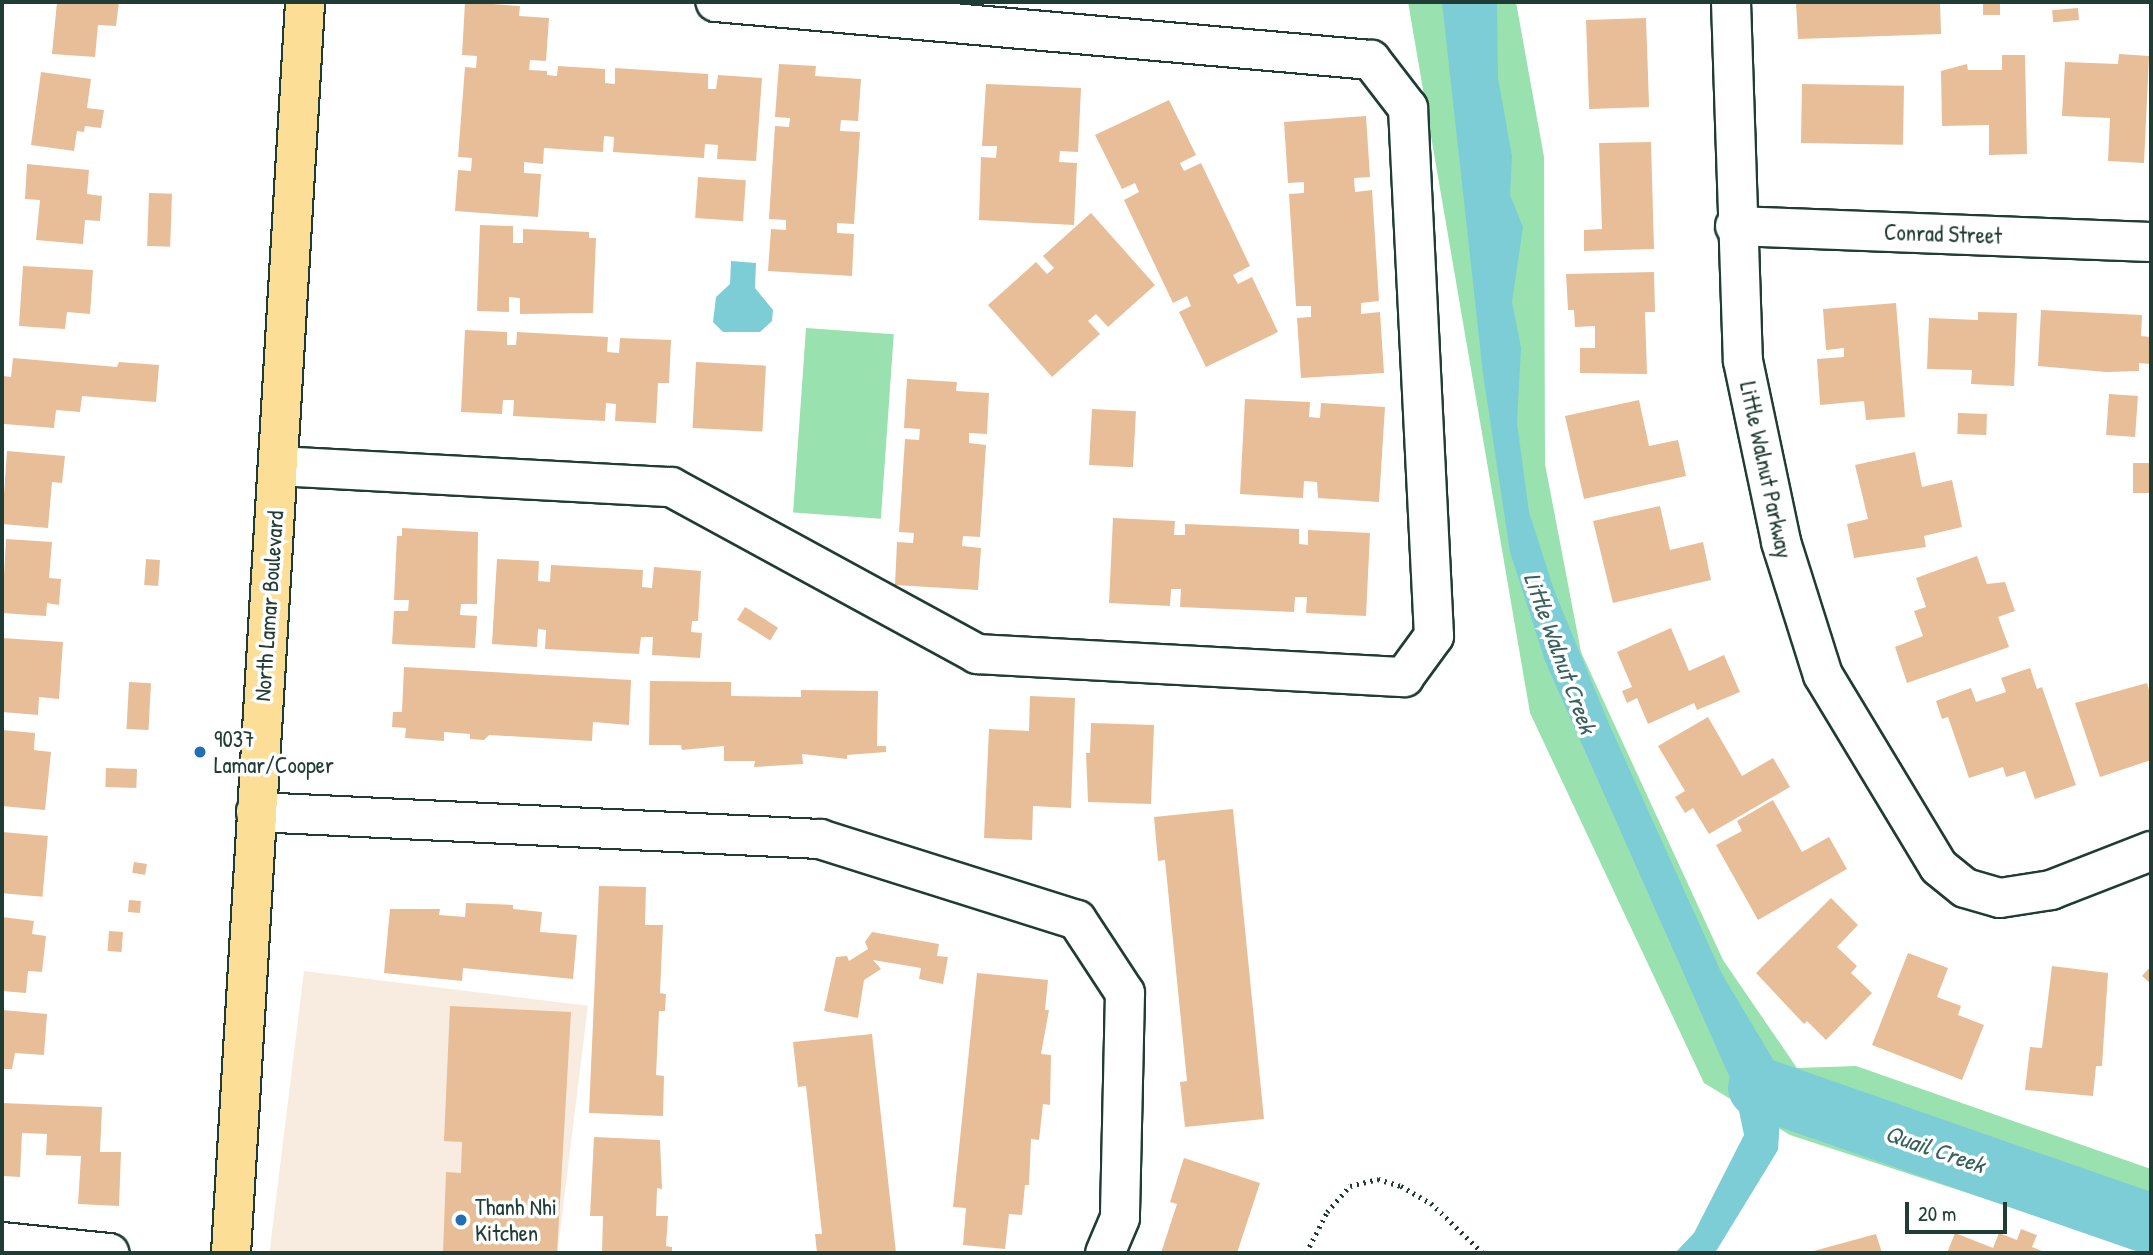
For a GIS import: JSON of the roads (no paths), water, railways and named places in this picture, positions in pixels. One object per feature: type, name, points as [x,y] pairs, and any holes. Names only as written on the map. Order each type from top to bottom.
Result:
[{"type":"main road","name":"North Lamar Boulevard","points":[[231,1253],[305,2]]},
{"type":"street","points":[[278,466],[671,487],[977,654],[1404,677],[1434,636],[1408,108],[1371,60],[716,2]]},
{"type":"street","name":"Little Walnut Parkway","points":[[1731,2],[1735,226],[1750,412],[1802,621],[1823,675],[1939,867],[1965,888],[2000,898],[2051,890],[2151,851]]},
{"type":"street","name":"Conrad Street","points":[[1735,226],[2151,242]]},
{"type":"street","points":[[256,812],[820,839],[1077,920],[1125,993],[1119,1218],[1104,1253]]},
{"type":"street","points":[[2,1242],[104,1253]]},
{"type":"water","name":"Little Walnut Creek","points":[[1442,2],[1497,2],[1498,78],[1512,156],[1510,195],[1523,227],[1512,302],[1521,348],[1517,423],[1529,512],[1554,590],[1609,724],[1722,974],[1774,1061],[1781,1102],[1778,1150],[1715,1253],[1675,1253],[1694,1233],[1744,1135],[1734,1087],[1545,661],[1510,552],[1483,374]]},
{"type":"water","points":[[731,261],[756,263],[755,288],[773,310],[772,321],[760,332],[723,332],[713,322],[716,297],[730,284]]},
{"type":"waterway","name":"Quail Creek","points":[[1758,1087],[2151,1224]]},
{"type":"place","name":"9037 Lamar/Cooper","points":[[200,752]]},
{"type":"place","name":"Thanh Nhi Kitchen","points":[[461,1220]]}]
